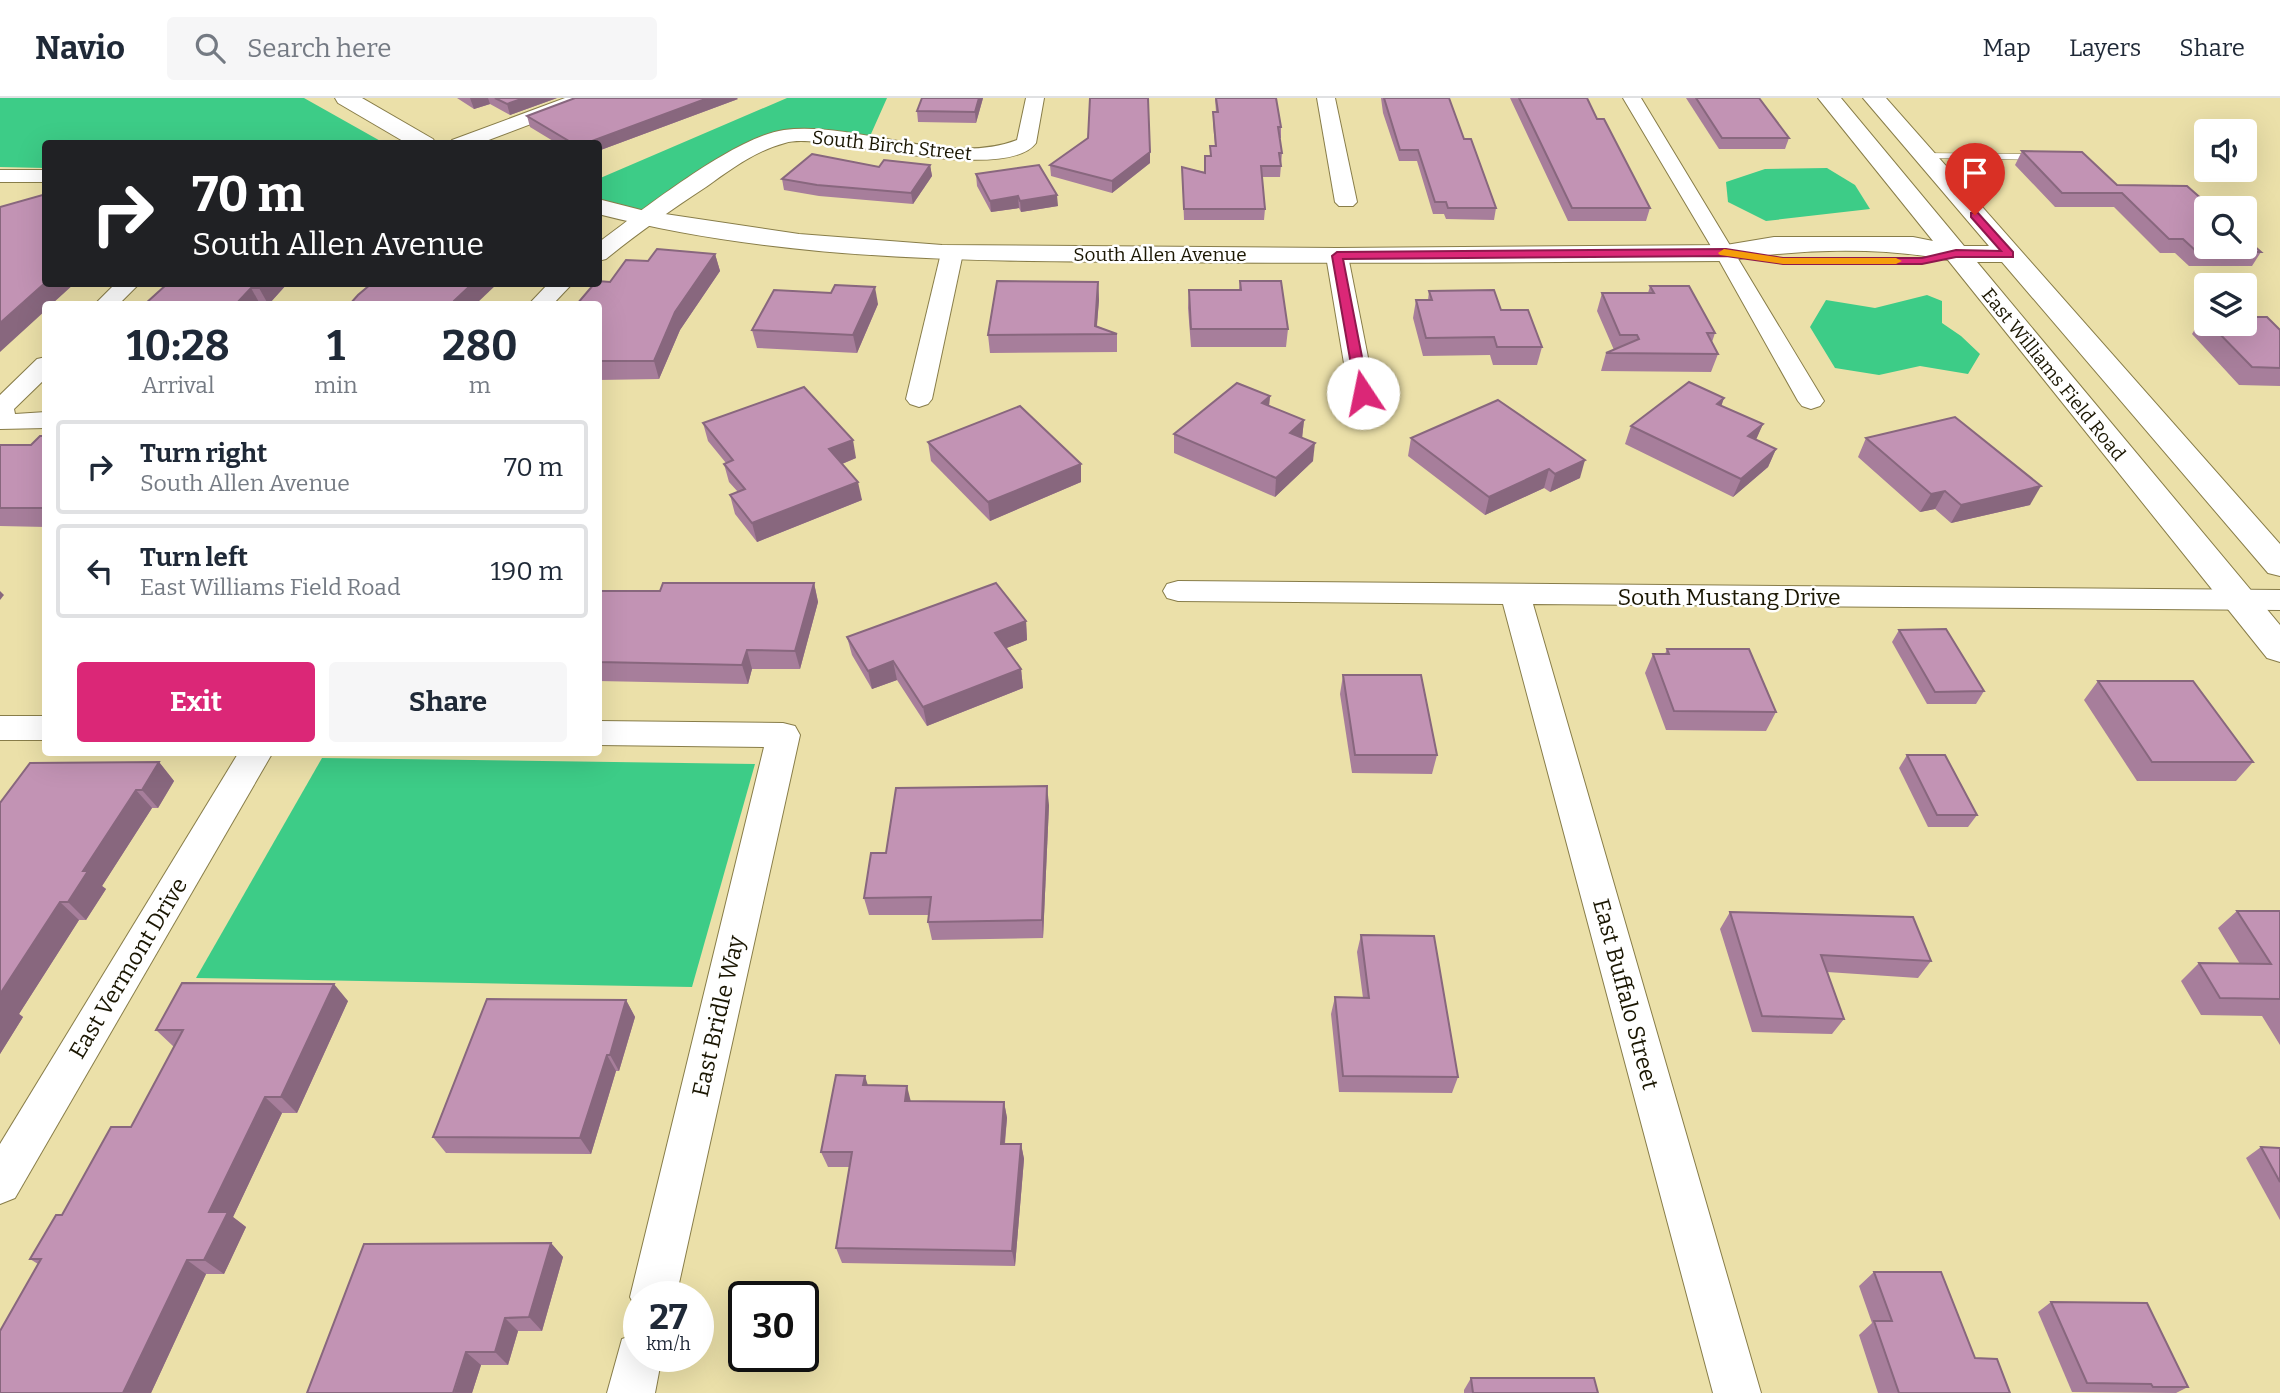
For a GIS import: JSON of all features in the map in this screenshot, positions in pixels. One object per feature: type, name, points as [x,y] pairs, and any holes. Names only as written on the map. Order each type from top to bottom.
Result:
[{"type":"main road","points":[[346,98],[418,140]]},
{"type":"main road","name":"East Williams Field Road","points":[[1829,98],[2280,649]]},
{"type":"main road","name":"East Williams Field Road","points":[[1874,98],[2280,565]]},
{"type":"main road","name":"South Allen Avenue","points":[[602,207],[645,218],[799,242],[952,253],[1337,256],[1726,253],[1783,261],[1922,261],[1956,254],[2009,254]]},
{"type":"street","points":[[470,140],[582,98]]},
{"type":"street","name":"South Birch Street","points":[[645,218],[746,150],[785,136],[817,136],[923,152],[998,154],[1026,143],[1035,98]]},
{"type":"street","points":[[1326,98],[1346,202]]},
{"type":"street","points":[[1632,98],[1811,401]]},
{"type":"street","points":[[0,176],[42,176]]},
{"type":"street","points":[[602,251],[645,218]]},
{"type":"street","points":[[919,399],[952,253]]},
{"type":"street","points":[[1337,256],[1363,393]]},
{"type":"street","points":[[109,301],[125,287]]},
{"type":"street","points":[[543,301],[558,287]]},
{"type":"street","points":[[42,368],[1,408],[3,422],[42,420]]},
{"type":"street","name":"South Mustang Drive","points":[[1178,591],[1516,596],[2280,600]]},
{"type":"street","name":"East Buffalo Street","points":[[1516,596],[1737,1393]]},
{"type":"street","points":[[0,728],[42,728]]},
{"type":"street","name":"East Bridle Way","points":[[602,733],[783,735],[657,1281]]},
{"type":"street","name":"East Vermont Drive","points":[[0,1183],[255,756]]},
{"type":"street","points":[[631,1393],[636,1372]]},
{"type":"lane","points":[[1923,155],[2050,157]]},
{"type":"green space","points":[[0,98],[304,98],[379,140],[42,140],[42,168],[0,167]]},
{"type":"green space","points":[[787,98],[887,98],[867,143],[785,136],[645,218],[602,207],[602,177]]},
{"type":"green space","points":[[1827,168],[1855,185],[1870,209],[1766,221],[1728,202],[1726,182],[1765,169]]},
{"type":"green space","points":[[1927,295],[1942,301],[1942,323],[1980,354],[1968,374],[1920,366],[1879,375],[1835,368],[1810,327],[1826,300],[1875,308]]},
{"type":"green space","points":[[322,758],[755,764],[692,987],[196,978]]},
{"type":"building","points":[[495,98],[524,98],[507,104]]},
{"type":"building","points":[[575,98],[708,98],[595,140],[567,140],[527,116]]},
{"type":"building","points":[[922,98],[979,98],[975,112],[917,111]]},
{"type":"building","points":[[1090,98],[1148,98],[1150,152],[1112,181],[1050,165],[1088,138]]},
{"type":"building","points":[[1216,98],[1276,98],[1281,127],[1278,127],[1281,166],[1261,166],[1265,209],[1184,209],[1182,167],[1205,173],[1205,156],[1211,156],[1210,146],[1216,146],[1213,112],[1218,112]]},
{"type":"building","points":[[1384,98],[1449,98],[1464,139],[1471,139],[1496,208],[1448,208],[1446,202],[1435,202],[1418,150],[1400,150]]},
{"type":"building","points":[[1519,98],[1587,98],[1597,119],[1604,119],[1650,208],[1572,208]]},
{"type":"building","points":[[1696,98],[1759,98],[1789,138],[1722,138]]},
{"type":"building","points":[[2022,151],[2082,152],[2117,185],[2187,186],[2198,196],[2194,196],[2194,249],[2183,239],[2169,239],[2122,193],[2062,193]]},
{"type":"building","points":[[812,154],[879,167],[884,160],[930,165],[911,193],[817,185],[782,179]]},
{"type":"building","points":[[1039,165],[1057,195],[1020,201],[1018,196],[990,201],[976,174]]},
{"type":"building","points":[[42,195],[42,286],[0,323],[0,207]]},
{"type":"building","points":[[657,249],[715,254],[675,312],[654,361],[602,361],[602,301],[580,301],[591,287],[602,287],[602,281],[610,282],[626,260],[648,261]]},
{"type":"building","points":[[997,281],[1098,282],[1095,326],[1117,334],[988,335]]},
{"type":"building","points":[[1240,281],[1281,281],[1288,329],[1191,329],[1189,290],[1241,290]]},
{"type":"building","points":[[835,285],[875,287],[853,335],[752,330],[774,290],[831,293]]},
{"type":"building","points":[[1650,286],[1689,286],[1715,333],[1707,333],[1718,354],[1606,353],[1639,339],[1637,335],[1620,335],[1602,293],[1654,293]]},
{"type":"building","points":[[164,287],[260,287],[251,288],[239,301],[148,301]]},
{"type":"building","points":[[367,287],[469,287],[454,301],[353,301]]},
{"type":"building","points":[[1494,290],[1501,310],[1528,310],[1542,347],[1497,347],[1494,337],[1426,338],[1416,300],[1432,300],[1429,291]]},
{"type":"building","points":[[2257,317],[2267,317],[2280,330],[2280,368],[2252,367],[2222,336],[2257,336]]},
{"type":"building","points":[[1689,382],[1724,398],[1717,404],[1763,424],[1748,436],[1776,449],[1741,479],[1631,426]]},
{"type":"building","points":[[1237,383],[1270,396],[1262,403],[1304,420],[1290,433],[1315,443],[1276,478],[1174,434]]},
{"type":"building","points":[[804,387],[853,440],[829,449],[858,482],[752,523],[730,495],[745,489],[724,464],[733,460],[703,423]]},
{"type":"building","points":[[1498,400],[1585,460],[1555,474],[1549,469],[1489,497],[1411,438]]},
{"type":"building","points":[[1020,406],[1081,464],[988,502],[928,442]]},
{"type":"building","points":[[1955,417],[2041,486],[1961,505],[1945,491],[1931,494],[1866,438]]},
{"type":"building","points":[[42,436],[42,508],[0,508],[0,445],[31,445]]},
{"type":"building","points":[[663,583],[814,583],[795,651],[747,650],[742,665],[602,662],[602,591],[660,591]]},
{"type":"building","points":[[996,583],[1026,621],[995,633],[1021,669],[923,707],[893,661],[868,671],[847,637]]},
{"type":"building","points":[[1946,629],[1984,691],[1935,692],[1899,630]]},
{"type":"building","points":[[1667,649],[1749,649],[1776,712],[1674,711],[1653,654],[1669,654]]},
{"type":"building","points":[[1343,675],[1421,675],[1437,755],[1355,755]]},
{"type":"building","points":[[2098,681],[2193,681],[2253,762],[2152,762]]},
{"type":"building","points":[[1907,755],[1945,755],[1977,815],[1937,815]]},
{"type":"building","points":[[159,762],[142,790],[136,790],[83,871],[88,871],[68,902],[60,902],[0,994],[0,803],[30,763]]},
{"type":"building","points":[[1047,786],[1042,920],[928,922],[931,897],[864,898],[871,853],[886,853],[896,788]]},
{"type":"building","points":[[2237,911],[2280,911],[2280,999],[2220,998],[2199,963],[2271,964]]},
{"type":"building","points":[[1730,912],[1913,917],[1931,961],[1821,955],[1844,1019],[1762,1016]]},
{"type":"building","points":[[1361,935],[1434,936],[1458,1077],[1343,1076],[1335,997],[1369,998]]},
{"type":"building","points":[[182,983],[334,984],[281,1097],[265,1097],[209,1212],[228,1212],[204,1260],[187,1260],[123,1393],[0,1393],[0,1331],[41,1259],[30,1259],[56,1215],[62,1215],[111,1127],[131,1127],[183,1030],[156,1030]]},
{"type":"building","points":[[487,999],[626,1000],[610,1055],[607,1055],[580,1138],[433,1137]]},
{"type":"building","points":[[836,1075],[865,1076],[863,1085],[907,1086],[905,1101],[1004,1102],[1001,1144],[1021,1144],[1012,1251],[836,1248],[852,1152],[821,1152]]},
{"type":"building","points":[[2261,1147],[2280,1148],[2280,1182]]},
{"type":"building","points":[[551,1243],[529,1317],[505,1318],[495,1352],[466,1352],[453,1393],[307,1393],[364,1244]]},
{"type":"building","points":[[1874,1272],[1941,1272],[1975,1358],[1997,1359],[2010,1393],[1899,1393],[1874,1321],[1892,1321]]},
{"type":"building","points":[[2051,1302],[2147,1303],[2188,1387],[2087,1383]]},
{"type":"building","points":[[1471,1378],[1594,1378],[1598,1393],[1473,1393]]},
{"type":"slow traffic","points":[[1724,253],[1783,261],[1896,261]]},
{"type":"route","points":[[1363,393],[1337,256],[1726,253],[1783,261],[1922,261],[1956,254],[2009,254],[1975,215]]}]
